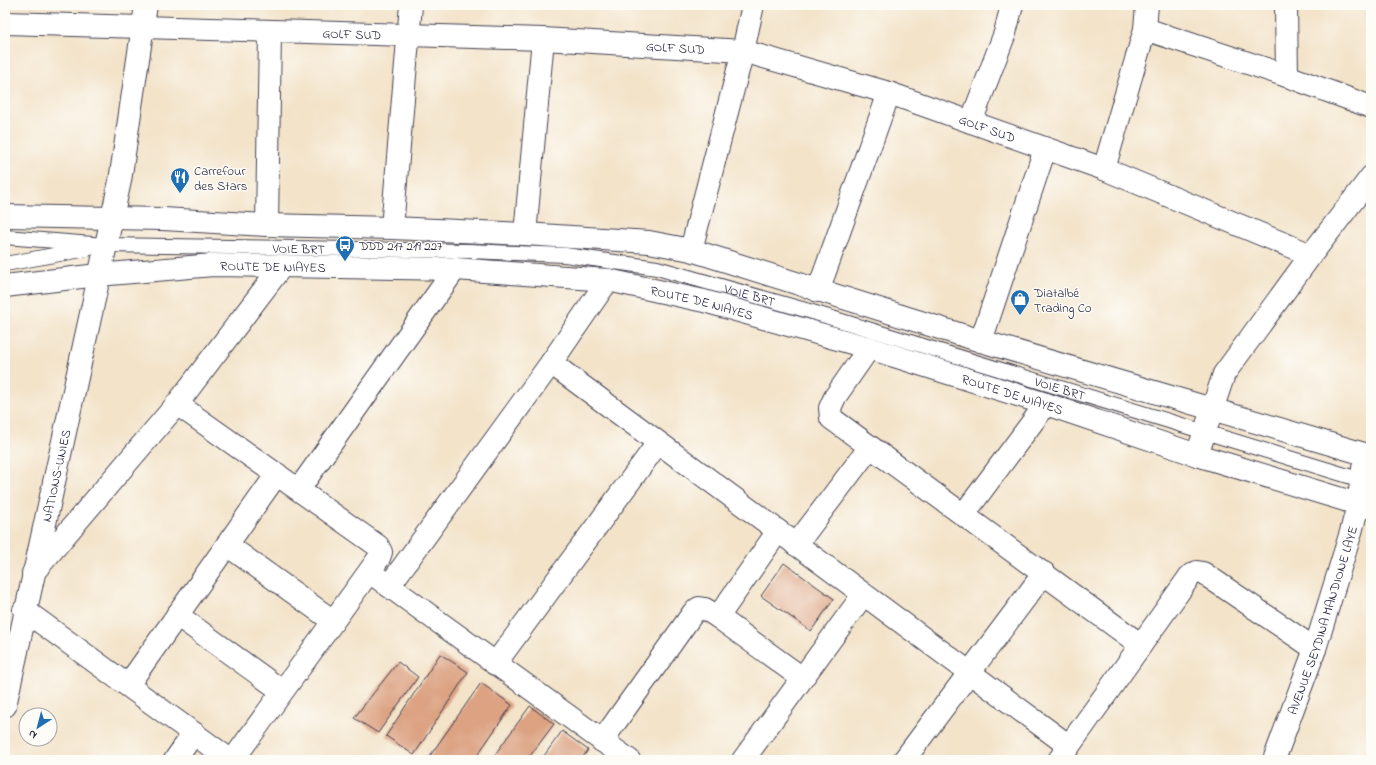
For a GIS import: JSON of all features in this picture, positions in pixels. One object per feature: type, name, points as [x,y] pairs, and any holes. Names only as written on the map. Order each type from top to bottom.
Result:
[{"type":"street","name":"NATIONS-UNIES","points":[[5,706],[24,610],[111,218],[124,152],[146,5]]},
{"type":"street","points":[[392,228],[410,5]]},
{"type":"street","points":[[690,250],[743,51],[753,5]]},
{"type":"street","points":[[971,122],[1005,33],[1012,5]]},
{"type":"street","points":[[1104,169],[1145,29],[1147,5]]},
{"type":"street","points":[[1286,5],[1287,76]]},
{"type":"street","name":"GOLF SUD","points":[[5,23],[543,39],[743,51],[889,94],[1104,169],[1311,255]]},
{"type":"street","points":[[1145,29],[1287,76],[1371,107]]},
{"type":"street","points":[[266,225],[270,32]]},
{"type":"street","points":[[525,234],[543,39]]},
{"type":"street","points":[[818,291],[889,94]]},
{"type":"street","points":[[981,341],[1045,149]]},
{"type":"street","points":[[1197,455],[1224,374],[1311,255],[1371,178]]},
{"type":"street","points":[[5,216],[162,219],[266,225],[392,228],[525,234],[649,242],[690,250],[981,341],[1368,454]]},
{"type":"street","name":"ROUTE DE NIAYES","points":[[5,286],[98,275],[213,265],[455,269],[608,280],[704,301],[869,348],[1046,404],[1197,455],[1364,506]]},
{"type":"street","points":[[33,573],[178,404],[281,267]]},
{"type":"street","points":[[299,490],[455,269]]},
{"type":"street","points":[[389,586],[551,363],[608,280]]},
{"type":"street","points":[[869,348],[835,397],[830,408],[831,418],[1141,645]]},
{"type":"street","points":[[551,363],[968,672],[1064,753],[1190,576],[1198,572],[1315,650]]},
{"type":"street","points":[[24,610],[232,760],[381,552],[378,546],[178,404]]},
{"type":"street","points":[[964,514],[1046,404]]},
{"type":"street","points":[[495,664],[658,443]]},
{"type":"street","points":[[796,545],[870,447]]},
{"type":"street","name":"AVENUE SEYDINA MANDIONE LAYE","points":[[1274,760],[1315,650],[1351,532],[1364,506],[1368,454]]},
{"type":"street","points":[[128,685],[277,474]]},
{"type":"street","points":[[718,617],[778,531]]},
{"type":"street","points":[[227,545],[333,621]]},
{"type":"street","points":[[368,572],[629,760]]},
{"type":"street","points":[[904,760],[968,672],[1044,573]]},
{"type":"street","points":[[743,760],[863,595]]},
{"type":"street","points":[[602,741],[693,612],[699,608],[705,609],[718,617],[802,678]]},
{"type":"street","points":[[177,615],[282,691]]},
{"type":"street","points":[[175,760],[194,734]]},
{"type":"lane","name":"VOIE BRT","points":[[5,238],[105,245],[469,251],[566,255],[657,268],[817,313],[1366,481]]},
{"type":"lane","name":"VOIE BRT","points":[[5,264],[105,245]]},
{"type":"building","points":[[784,563],[834,599],[811,631],[761,596]]},
{"type":"building","points":[[440,654],[468,672],[414,755],[386,736]]},
{"type":"building","points":[[398,662],[418,677],[378,733],[354,718]]},
{"type":"building","points":[[481,683],[512,705],[474,760],[427,760]]},
{"type":"building","points":[[530,706],[554,724],[527,760],[491,760]]},
{"type":"building","points":[[562,731],[588,750],[581,760],[541,760]]},
{"type":"place","name":"Carrefour des Stars","points":[[180,194]]},
{"type":"place","name":"DDD 217 219 227","points":[[345,262]]},
{"type":"place","name":"Diatalbé Trading Co","points":[[1020,316]]}]
